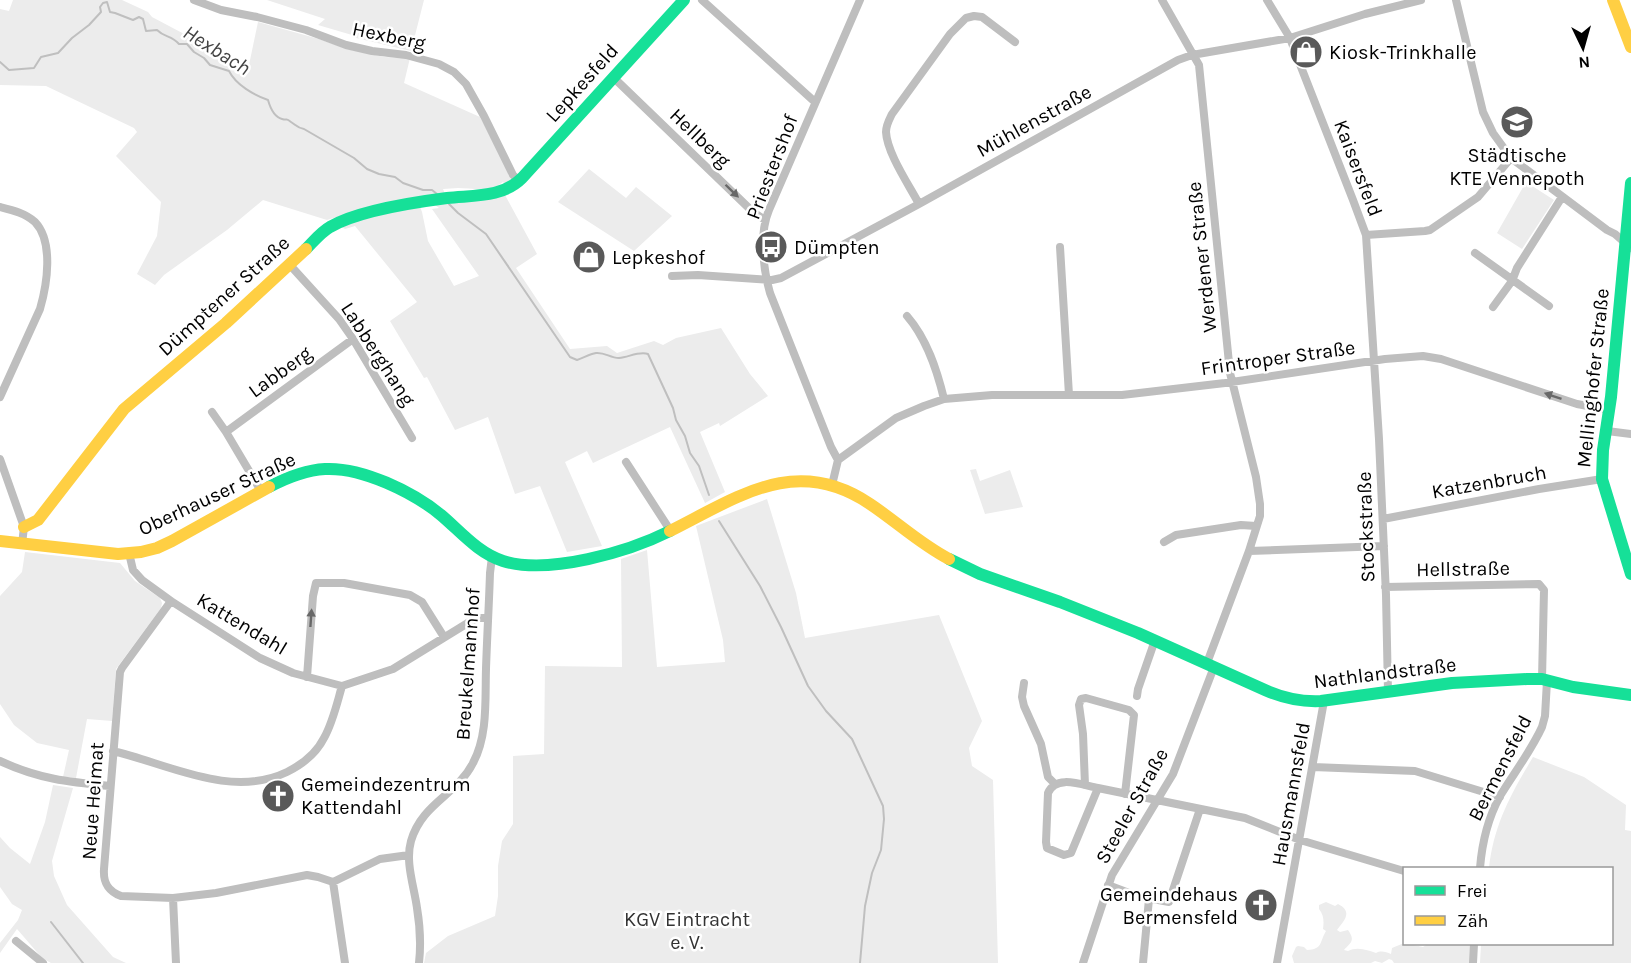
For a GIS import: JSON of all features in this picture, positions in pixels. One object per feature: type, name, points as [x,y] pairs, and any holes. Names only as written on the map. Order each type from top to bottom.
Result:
[{"type":"street","name":"Hexberg","points":[[194,0],[220,10],[257,16],[306,30],[346,45],[406,55],[447,68],[466,84],[513,175],[519,181]]},
{"type":"street","name":"Lepkesfeld","points":[[507,189],[519,181],[684,0]]},
{"type":"street","points":[[702,0],[815,102]]},
{"type":"street","name":"Priestershof","points":[[838,460],[766,280],[764,238],[765,220],[860,0]]},
{"type":"street","name":"Werdener Straße","points":[[1162,0],[1200,67],[1230,373],[1234,381],[1260,500],[1260,516],[1211,665]]},
{"type":"street","name":"Kaisersfeld","points":[[1267,0],[1290,38],[1366,236],[1375,361]]},
{"type":"street","name":"Mühlenstraße","points":[[672,276],[698,275],[777,280],[919,204],[1172,62],[1192,55],[1290,38],[1358,16],[1421,0]]},
{"type":"street","points":[[1456,0],[1483,112],[1493,133],[1511,158],[1628,246]]},
{"type":"street","points":[[1613,0],[1631,46]]},
{"type":"street","points":[[919,204],[890,150],[886,131],[892,114],[950,34],[966,18],[982,17],[1015,42]]},
{"type":"street","name":"Hellberg","points":[[614,78],[736,196],[765,220]]},
{"type":"street","points":[[1366,236],[1430,230],[1478,197],[1511,158]]},
{"type":"street","name":"Mellinghofer Straße","points":[[1631,183],[1628,246],[1610,410],[1603,450],[1602,479],[1631,574]]},
{"type":"street","name":"Dümptener Straße","points":[[24,527],[38,520],[124,409],[226,323],[329,228],[345,220],[427,202],[507,189]]},
{"type":"street","points":[[1493,307],[1562,197]]},
{"type":"street","points":[[0,207],[23,214],[42,232],[46,245],[47,274],[40,309],[0,397]]},
{"type":"street","points":[[1059,247],[1069,395]]},
{"type":"street","points":[[1475,253],[1549,306]]},
{"type":"street","name":"Labberghang","points":[[289,264],[339,319],[412,438]]},
{"type":"street","points":[[907,316],[918,328],[938,375],[944,399]]},
{"type":"street","name":"Labberg","points":[[226,432],[353,339]]},
{"type":"street","name":"Frintroper Straße","points":[[838,460],[896,418],[944,399],[981,396],[1122,395],[1413,357],[1436,358],[1576,404],[1610,410]]},
{"type":"street","name":"Stockstraße","points":[[1375,361],[1388,692]]},
{"type":"street","points":[[212,412],[261,491]]},
{"type":"street","points":[[1607,430],[1631,434]]},
{"type":"street","points":[[0,459],[24,527],[22,544]]},
{"type":"street","points":[[832,484],[838,460]]},
{"type":"street","points":[[626,462],[670,530]]},
{"type":"street","name":"Oberhauser Straße","points":[[0,541],[105,553],[129,553],[157,548],[290,476],[329,469],[389,484],[406,492],[432,508],[480,551],[516,564],[550,565],[618,552],[746,493],[774,484],[801,480],[832,484],[855,494],[916,539]]},
{"type":"street","name":"Katzenbruch","points":[[1383,519],[1602,479]]},
{"type":"street","points":[[1164,542],[1176,535],[1241,525],[1256,526]]},
{"type":"street","name":"Nathlandstraße","points":[[916,539],[948,559],[976,572],[1155,640],[1277,695],[1302,701],[1324,701],[1431,686],[1544,680],[1578,688],[1631,694]]},
{"type":"street","points":[[1249,551],[1384,546]]},
{"type":"street","name":"Kattendahl","points":[[129,553],[133,570],[137,575],[171,601],[260,658],[307,677],[342,686]]},
{"type":"street","name":"Breukelmannhof","points":[[420,963],[418,919],[408,855],[411,841],[421,820],[435,803],[458,784],[480,749],[484,722],[492,557]]},
{"type":"street","points":[[307,677],[316,583],[344,583],[410,595],[422,602],[444,637]]},
{"type":"street","name":"Hellstraße","points":[[1385,587],[1536,584],[1541,586]]},
{"type":"street","name":"Bermensfeld","points":[[1480,867],[1491,817],[1500,797],[1542,727],[1545,716],[1544,590],[1541,586]]},
{"type":"street","name":"Neue Heimat","points":[[171,601],[122,668],[119,677],[104,876],[108,888],[121,896],[173,898],[216,893],[306,875],[333,882]]},
{"type":"street","points":[[113,751],[224,781],[254,782],[283,774],[298,766],[318,748],[328,730],[342,686],[393,669],[471,621],[488,618]]},
{"type":"street","points":[[1137,696],[1155,640]]},
{"type":"street","name":"Steeler Straße","points":[[1083,963],[1108,885],[1120,859],[1176,766],[1211,665]]},
{"type":"street","points":[[1024,683],[1022,697],[1024,706],[1041,744],[1048,777],[1055,784]]},
{"type":"street","points":[[1085,786],[1079,703],[1081,699],[1086,698],[1129,710],[1134,715],[1125,794]]},
{"type":"street","name":"Hausmannsfeld","points":[[1277,963],[1324,701]]},
{"type":"street","points":[[0,761],[50,779],[110,786]]},
{"type":"street","points":[[1313,767],[1414,771],[1500,797]]},
{"type":"street","points":[[1098,788],[1071,853],[1064,855],[1048,848],[1046,844],[1048,793],[1055,784],[1064,782],[1098,788],[1245,819],[1299,840],[1403,871]]},
{"type":"street","points":[[1108,885],[1129,893],[1169,902],[1200,809]]},
{"type":"street","points":[[345,963],[333,882],[380,859],[408,855]]},
{"type":"street","points":[[173,898],[176,963]]},
{"type":"street","points":[[1143,963],[1149,898]]},
{"type":"street","points":[[16,941],[43,963]]},
{"type":"street","points":[[1473,963],[1474,945]]},
{"type":"green space","points":[[13,0],[122,0],[148,12],[152,17],[238,64],[249,65],[258,22],[347,49],[384,57],[410,58],[404,83],[480,117],[511,181],[505,188],[503,182],[487,189],[443,189],[445,194],[327,220],[263,200],[227,230],[164,275],[155,285],[137,274],[157,236],[161,202],[116,156],[137,132],[134,128],[46,86],[0,85],[0,9],[9,11]]},
{"type":"green space","points":[[267,0],[424,0],[411,51],[352,37],[352,35],[318,25],[325,19]]},
{"type":"green space","points":[[589,169],[626,198],[636,187],[672,216],[634,251],[558,202]]},
{"type":"green space","points":[[1526,182],[1554,200],[1522,249],[1497,233]]},
{"type":"green space","points":[[505,195],[537,254],[516,268],[570,349],[607,346],[617,353],[654,341],[663,345],[676,338],[721,328],[750,374],[768,396],[720,426],[719,423],[700,432],[725,492],[705,503],[670,427],[593,463],[587,451],[565,462],[602,546],[567,552],[540,486],[515,494],[488,417],[455,430],[427,377],[424,378],[390,321],[417,302],[355,226],[345,229],[338,225],[419,204],[428,241],[454,286],[479,276],[432,209],[439,208],[435,205]]},
{"type":"green space","points":[[976,469],[980,481],[1010,470],[1023,507],[985,514],[970,470]]},
{"type":"green space","name":"KGV Eintracht e. V.","points":[[767,499],[796,593],[805,638],[939,615],[982,721],[969,748],[972,766],[993,780],[998,963],[424,963],[426,953],[448,936],[495,916],[502,841],[513,824],[513,756],[544,754],[545,666],[622,667],[621,559],[647,550],[657,667],[725,662],[723,640],[696,526]]},
{"type":"green space","points":[[25,552],[120,563],[135,581],[160,598],[162,603],[161,608],[116,669],[112,721],[87,719],[76,778],[63,777],[69,750],[37,743],[14,725],[0,704],[0,596],[22,572]]},
{"type":"green space","points":[[1533,757],[1584,777],[1626,805],[1625,830],[1631,831],[1631,963],[1480,963],[1481,945],[1613,945],[1613,867],[1489,867],[1499,823]]},
{"type":"green space","points":[[53,785],[73,788],[52,861],[54,876],[67,905],[113,957],[126,963],[51,963],[42,958],[17,929],[0,953],[0,943],[18,920],[22,910],[12,904],[0,887],[0,837],[30,864],[45,822]]},
{"type":"green space","points":[[1326,902],[1335,906],[1338,904],[1345,910],[1346,917],[1337,930],[1340,932],[1348,930],[1352,937],[1344,950],[1359,949],[1391,954],[1392,948],[1403,943],[1423,947],[1426,945],[1476,945],[1472,963],[1394,963],[1389,959],[1382,963],[1375,961],[1371,963],[1294,963],[1292,956],[1296,947],[1304,947],[1307,950],[1320,945],[1326,931],[1323,929],[1319,905]]},
{"type":"waterway","name":"Hexbach","points":[[0,62],[9,70],[34,68],[41,57],[58,53],[89,25],[101,12],[100,7],[103,3],[107,2],[110,12],[133,20],[139,17],[143,19],[146,31],[157,30],[179,44],[187,44],[210,65],[229,71],[246,89],[268,100],[279,118],[304,129],[354,158],[367,169],[395,177],[403,183],[423,190],[432,190],[437,194]]},
{"type":"waterway","points":[[449,204],[486,234],[570,357],[577,360],[596,353],[619,358],[648,354],[685,436],[690,453],[699,466],[709,495]]},
{"type":"waterway","points":[[719,521],[760,586],[808,686],[826,711],[852,739],[883,806],[881,850],[872,873],[865,906],[860,963]]},
{"type":"waterway","points":[[51,922],[83,963]]},
{"type":"traffic: fast","points":[[306,249],[327,229],[355,216],[419,202],[487,194],[506,189],[514,184],[522,178],[684,0]]},
{"type":"traffic: fast","points":[[1631,183],[1611,397],[1603,450],[1602,479],[1631,574]]},
{"type":"traffic: fast","points":[[269,487],[310,471],[339,469],[355,472],[402,490],[429,506],[486,553],[503,561],[522,565],[543,565],[588,559],[633,547],[670,531]]},
{"type":"traffic: fast","points":[[949,559],[980,574],[1138,633],[1265,690],[1292,699],[1321,701],[1452,683],[1527,679],[1542,679],[1573,687],[1631,695]]},
{"type":"traffic: slow","points":[[1613,0],[1631,47]]},
{"type":"traffic: slow","points":[[24,527],[38,520],[124,409],[226,323],[306,249]]},
{"type":"traffic: slow","points":[[670,531],[744,494],[768,486],[792,482],[817,482],[843,489],[870,504],[928,547],[949,559]]},
{"type":"traffic: slow","points":[[0,541],[118,554],[141,552],[172,541],[269,487]]},
{"type":"place","name":"Kiosk-Trinkhalle","points":[[1306,52]]},
{"type":"place","name":"Städtische KTE Vennepoth","points":[[1517,122]]},
{"type":"place","name":"Dümpten","points":[[771,247]]},
{"type":"place","name":"Lepkeshof","points":[[589,257]]},
{"type":"place","name":"Gemeindezentrum Kattendahl","points":[[278,796]]},
{"type":"place","name":"Gemeindehaus Bermensfeld","points":[[1261,905]]}]
